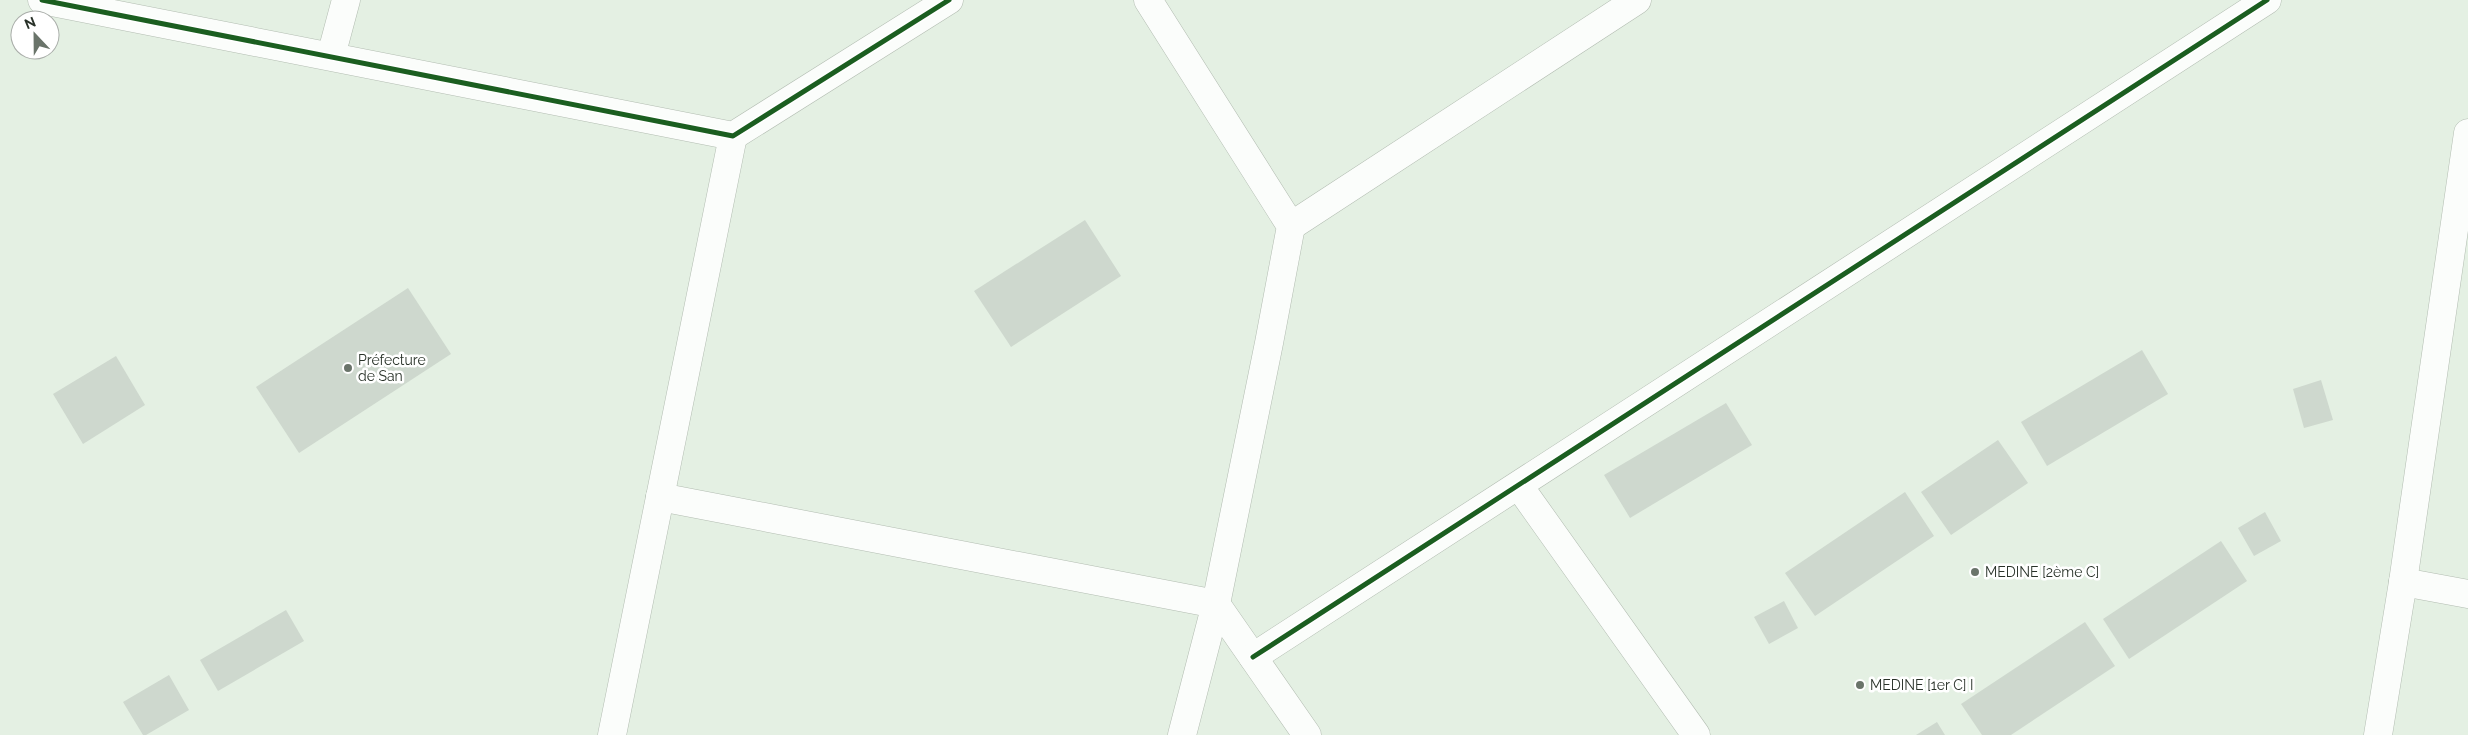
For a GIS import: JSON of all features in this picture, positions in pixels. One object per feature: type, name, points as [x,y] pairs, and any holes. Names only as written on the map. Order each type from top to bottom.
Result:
[{"type":"street","points":[[42,0],[733,136],[949,0]]},
{"type":"street","points":[[331,56],[346,0]]},
{"type":"street","points":[[1148,0],[1291,226],[1216,604],[1182,735]]},
{"type":"street","points":[[1291,226],[1636,0]]},
{"type":"street","points":[[1253,657],[2267,0]]},
{"type":"street","points":[[2378,735],[2403,582],[2468,133]]},
{"type":"street","points":[[612,735],[733,136]]},
{"type":"street","points":[[1519,486],[1696,735]]},
{"type":"street","points":[[660,497],[1216,604],[1307,735]]},
{"type":"street","points":[[2403,582],[2468,594]]},
{"type":"building","points":[[1085,220],[1121,276],[1011,347],[974,291]]},
{"type":"building","points":[[408,288],[451,354],[299,453],[256,387]]},
{"type":"building","points":[[2142,350],[2168,394],[2047,466],[2021,422]]},
{"type":"building","points":[[116,356],[145,405],[83,444],[53,394]]},
{"type":"building","points":[[2321,380],[2333,420],[2304,428],[2293,389]]},
{"type":"building","points":[[1726,403],[1752,445],[1630,518],[1604,475]]},
{"type":"building","points":[[1998,440],[2028,483],[1951,535],[1921,492]]},
{"type":"building","points":[[1905,492],[1934,536],[1815,616],[1785,573]]},
{"type":"building","points":[[2265,512],[2281,541],[2254,556],[2238,528]]},
{"type":"building","points":[[2221,541],[2247,581],[2129,659],[2103,619]]},
{"type":"building","points":[[1784,601],[1798,628],[1769,644],[1754,617]]},
{"type":"building","points":[[286,610],[304,641],[218,691],[200,660]]},
{"type":"building","points":[[2085,622],[2115,666],[2011,735],[1982,735],[1961,704]]},
{"type":"building","points":[[169,675],[189,710],[143,735],[123,702]]},
{"type":"building","points":[[1937,722],[1945,735],[1916,735]]},
{"type":"cycle path","points":[[42,0],[733,136],[949,0]]},
{"type":"cycle path","points":[[1253,657],[2267,0]]},
{"type":"place","name":"Préfecture de San","points":[[348,368]]},
{"type":"place","name":"MEDINE [2ème C]","points":[[1975,572]]},
{"type":"place","name":"MEDINE [1er C] I","points":[[1860,685]]}]
